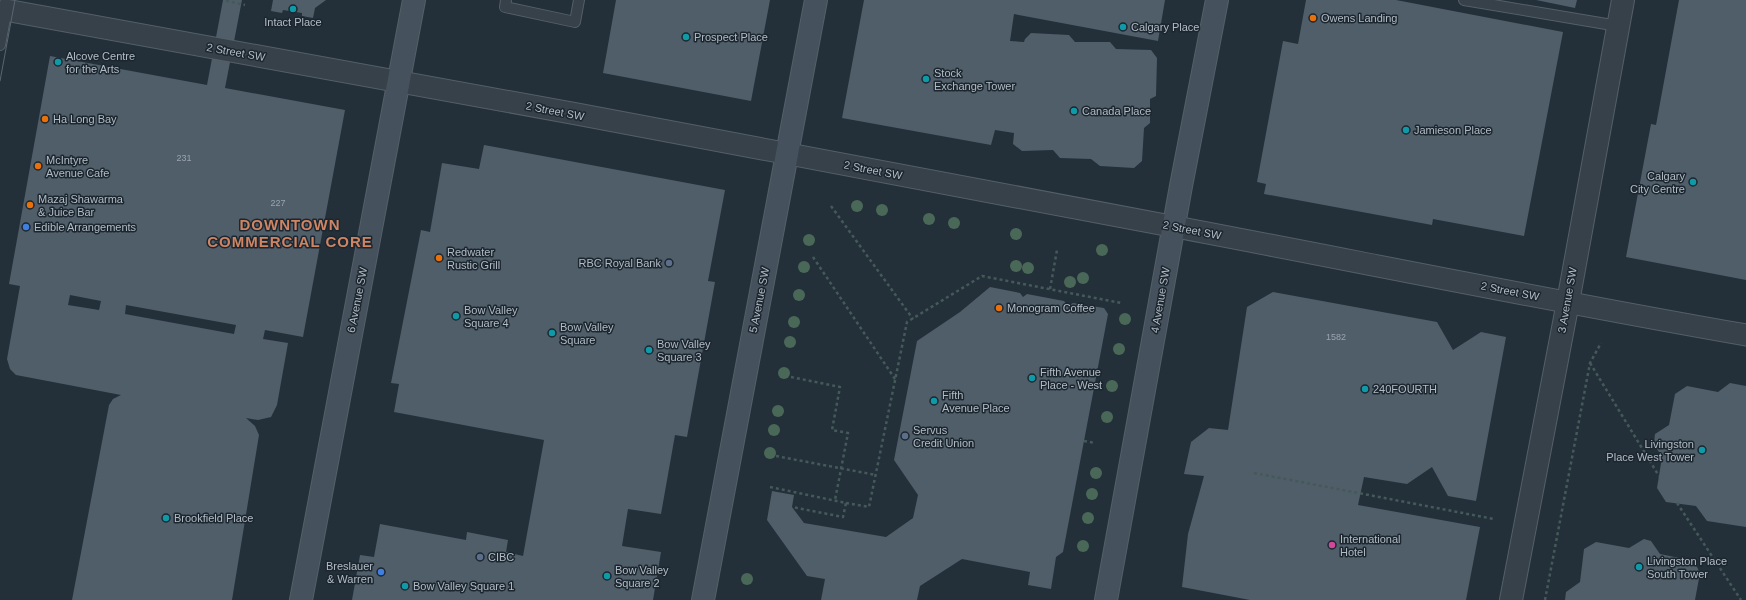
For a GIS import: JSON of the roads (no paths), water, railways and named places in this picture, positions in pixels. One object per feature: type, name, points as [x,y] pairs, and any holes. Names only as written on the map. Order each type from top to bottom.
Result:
[{"type":"main road","name":"6 Avenue SW","points":[[301,600],[414,0]]},
{"type":"main road","name":"5 Avenue SW","points":[[703,600],[816,0]]},
{"type":"main road","name":"4 Avenue SW","points":[[1106,600],[1217,0]]},
{"type":"street","name":"3 Avenue SW","points":[[1511,600],[1568,302],[1623,0]]},
{"type":"street","name":"2 Street SW","points":[[5,6],[398,82],[1174,226],[1606,310],[1746,335]]},
{"type":"lane","points":[[506,0],[505,7],[575,22],[579,0]]},
{"type":"lane","points":[[1464,0],[1618,26]]},
{"type":"lane","points":[[0,45],[5,6]]},
{"type":"tram line","points":[[0,81],[15,0]]},
{"type":"place","name":"Intact Place","points":[[293,9]]},
{"type":"place","name":"Owens Landing","points":[[1313,18]]},
{"type":"place","name":"Calgary Place","points":[[1123,27]]},
{"type":"place","name":"Prospect Place","points":[[686,37]]},
{"type":"place","name":"Alcove Centre for the Arts","points":[[58,62]]},
{"type":"place","name":"Stock Exchange Tower","points":[[926,79]]},
{"type":"place","name":"Canada Place","points":[[1074,111]]},
{"type":"place","name":"Ha Long Bay","points":[[45,119]]},
{"type":"place","name":"Jamieson Place","points":[[1406,130]]},
{"type":"place","name":"McIntyre Avenue Cafe","points":[[38,166]]},
{"type":"place","name":"Calgary City Centre","points":[[1693,182]]},
{"type":"place","name":"Mazaj Shawarma & Juice Bar","points":[[30,205]]},
{"type":"place","name":"Edible Arrangements","points":[[26,227]]},
{"type":"place","name":"Redwater Rustic Grill","points":[[439,258]]},
{"type":"place","name":"RBC Royal Bank","points":[[669,263]]},
{"type":"place","name":"Monogram Coffee","points":[[999,308]]},
{"type":"place","name":"Bow Valley Square 4","points":[[456,316]]},
{"type":"place","name":"Bow Valley Square","points":[[552,333]]},
{"type":"place","name":"Bow Valley Square 3","points":[[649,350]]},
{"type":"place","name":"Fifth Avenue Place - West","points":[[1032,378]]},
{"type":"place","name":"240FOURTH","points":[[1365,389]]},
{"type":"place","name":"Fifth Avenue Place","points":[[934,401]]},
{"type":"place","name":"Servus Credit Union","points":[[905,436]]},
{"type":"place","name":"Livingston Place West Tower","points":[[1702,450]]},
{"type":"place","name":"Brookfield Place","points":[[166,518]]},
{"type":"place","name":"International Hotel","points":[[1332,545]]},
{"type":"place","name":"CIBC","points":[[480,557]]},
{"type":"place","name":"Livingston Place South Tower","points":[[1639,567]]},
{"type":"place","name":"Breslauer & Warren","points":[[381,572]]},
{"type":"place","name":"Bow Valley Square 2","points":[[607,576]]},
{"type":"place","name":"Bow Valley Square 1","points":[[405,586]]},
{"type":"district","name":"DOWNTOWN COMMERCIAL CORE","points":[[290,234]]}]
